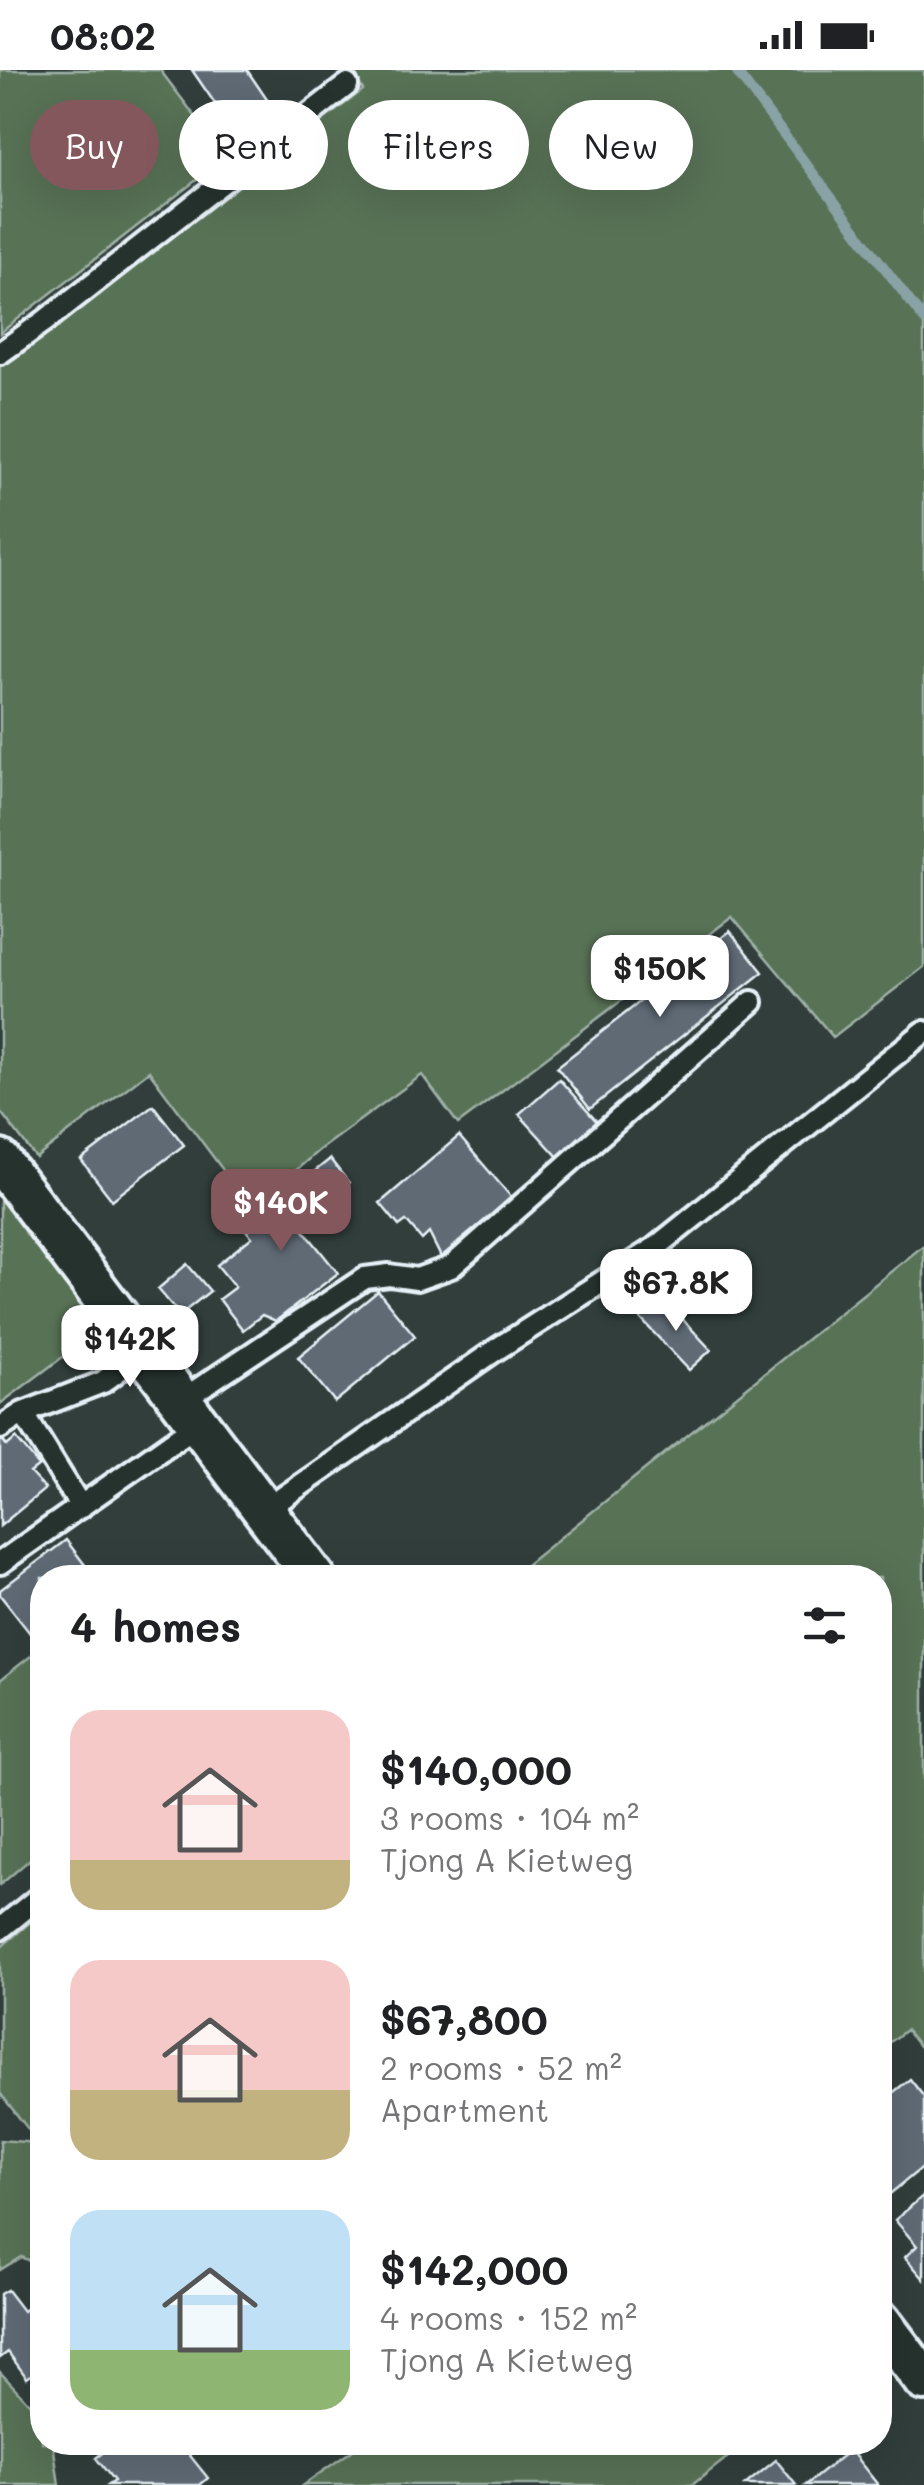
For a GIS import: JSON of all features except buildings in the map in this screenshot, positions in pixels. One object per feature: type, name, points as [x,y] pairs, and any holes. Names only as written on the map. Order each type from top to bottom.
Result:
[{"type":"street","points":[[0,1161],[305,1565]]},
{"type":"street","points":[[892,2338],[924,2380]]},
{"type":"lane","points":[[0,353],[45,322],[347,84]]},
{"type":"lane","points":[[0,1563],[81,1506],[190,1412],[366,1278],[418,1278],[451,1267],[752,1002]]},
{"type":"lane","points":[[265,1510],[497,1349],[655,1248],[924,1032]]},
{"type":"lane","points":[[0,1428],[22,1413],[104,1382],[144,1351]]},
{"type":"lane","points":[[22,1413],[81,1506]]},
{"type":"lane","points":[[0,1929],[30,1905]]},
{"type":"green space","points":[[0,70],[160,70],[183,100],[179,100],[179,190],[184,190],[0,333]]},
{"type":"green space","points":[[351,70],[924,70],[924,967],[833,1037],[732,917],[458,1124],[422,1075],[319,1150],[252,1209],[149,1071],[36,1158],[0,1111],[0,364],[231,190],[328,190],[328,116],[348,101],[348,190],[529,190],[529,100],[350,100],[363,90]]},
{"type":"green space","points":[[0,1192],[104,1326],[0,1404]]},
{"type":"green space","points":[[924,1245],[924,2052],[906,2030],[892,2041],[892,1565],[526,1565]]},
{"type":"green space","points":[[30,1657],[30,1859],[0,1885],[0,1680]]},
{"type":"green space","points":[[30,1922],[30,2131],[0,2093],[0,1948]]},
{"type":"green space","points":[[0,2140],[30,2142],[30,2261],[21,2257],[0,2270]]},
{"type":"green space","points":[[0,2372],[30,2404],[30,2455],[55,2455],[59,2485],[0,2485]]},
{"type":"green space","points":[[346,2455],[731,2455],[692,2485],[303,2485]]},
{"type":"waterway","points":[[735,70],[924,320]]}]
